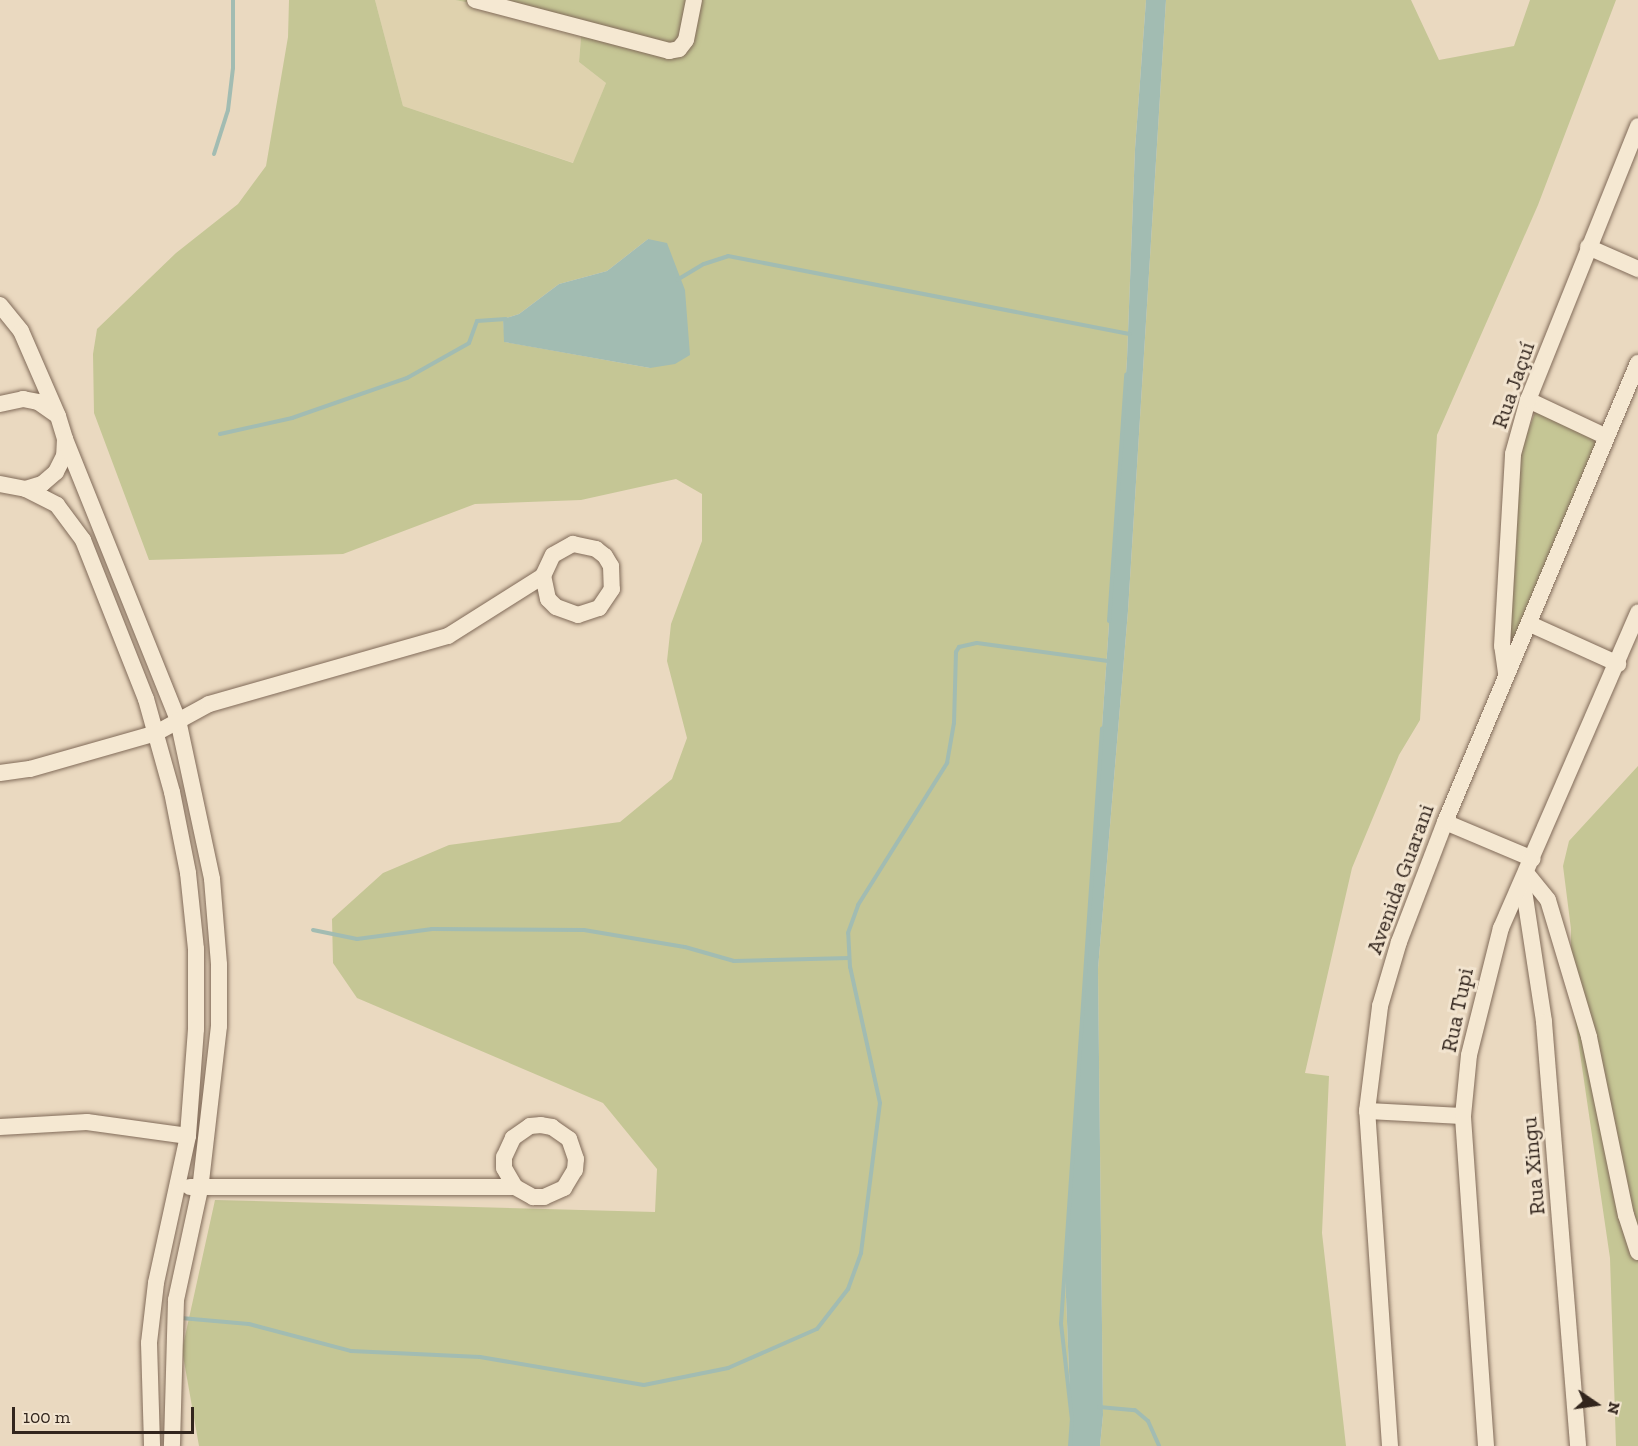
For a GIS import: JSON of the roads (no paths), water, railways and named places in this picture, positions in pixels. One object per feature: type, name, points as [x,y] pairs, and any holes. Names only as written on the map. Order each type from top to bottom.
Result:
[{"type":"street","points":[[475,0],[669,51],[679,49],[686,40],[694,0]]},
{"type":"street","name":"Rua Jaçuí","points":[[1506,674],[1502,646],[1514,454],[1528,400],[1638,126]]},
{"type":"street","points":[[1588,247],[1638,269]]},
{"type":"street","points":[[0,305],[21,331],[58,416],[65,439],[178,720],[212,879],[219,965],[219,1026],[200,1189],[176,1300],[172,1446]]},
{"type":"street","name":"Avenida Guarani","points":[[1390,1446],[1367,1111],[1380,1006],[1399,942],[1445,822],[1506,674],[1530,624],[1605,436],[1638,363]]},
{"type":"street","points":[[0,404],[23,399],[38,402],[58,416]]},
{"type":"street","points":[[1528,400],[1605,436]]},
{"type":"street","points":[[3,488],[26,489],[42,484],[56,472],[64,456],[65,439]]},
{"type":"street","points":[[26,489],[57,505],[83,540],[156,733],[172,792],[188,873],[196,949],[196,1029],[189,1136],[156,1283],[149,1343],[152,1446]]},
{"type":"street","points":[[0,773],[30,769],[156,733],[209,704],[448,636],[543,576],[553,555],[573,544],[585,545],[605,556],[611,566],[612,589],[599,608],[578,615],[556,607],[548,598],[543,576]]},
{"type":"street","name":"Rua Tupi","points":[[1486,1446],[1463,1116],[1469,1056],[1483,988],[1501,928],[1528,872],[1638,613]]},
{"type":"street","points":[[1530,624],[1618,664]]},
{"type":"street","points":[[1445,822],[1528,872],[1548,900],[1589,1037],[1626,1215],[1638,1252]]},
{"type":"street","name":"Rua Xingu","points":[[1528,872],[1544,1022],[1578,1446]]},
{"type":"street","points":[[1367,1111],[1463,1116]]},
{"type":"street","points":[[0,1127],[87,1122],[189,1136]]},
{"type":"street","points":[[178,1185],[200,1189],[515,1187],[533,1197],[555,1194],[564,1188],[575,1170],[576,1160],[569,1139],[552,1127],[541,1125],[531,1126],[513,1138],[507,1147],[504,1168],[515,1187]]},
{"type":"waterway","points":[[214,154],[228,110],[233,68],[233,0]]},
{"type":"waterway","points":[[677,280],[704,264],[728,256],[1129,334]]},
{"type":"waterway","points":[[220,434],[292,418],[407,378],[469,343],[477,321],[506,319]]},
{"type":"waterway","points":[[1109,621],[1126,375]]},
{"type":"waterway","points":[[181,1318],[249,1324],[351,1351],[480,1357],[644,1385],[728,1368],[817,1329],[848,1289],[861,1253],[880,1103],[850,967],[848,933],[858,905],[947,763],[954,723],[956,652],[959,647],[977,643],[1108,661]]},
{"type":"waterway","points":[[1070,1446],[1072,1420],[1061,1324],[1102,728]]},
{"type":"waterway","points":[[313,930],[357,939],[432,929],[584,930],[685,947],[734,961],[849,958]]},
{"type":"waterway","points":[[1099,1407],[1135,1410],[1148,1421],[1159,1446]]}]
